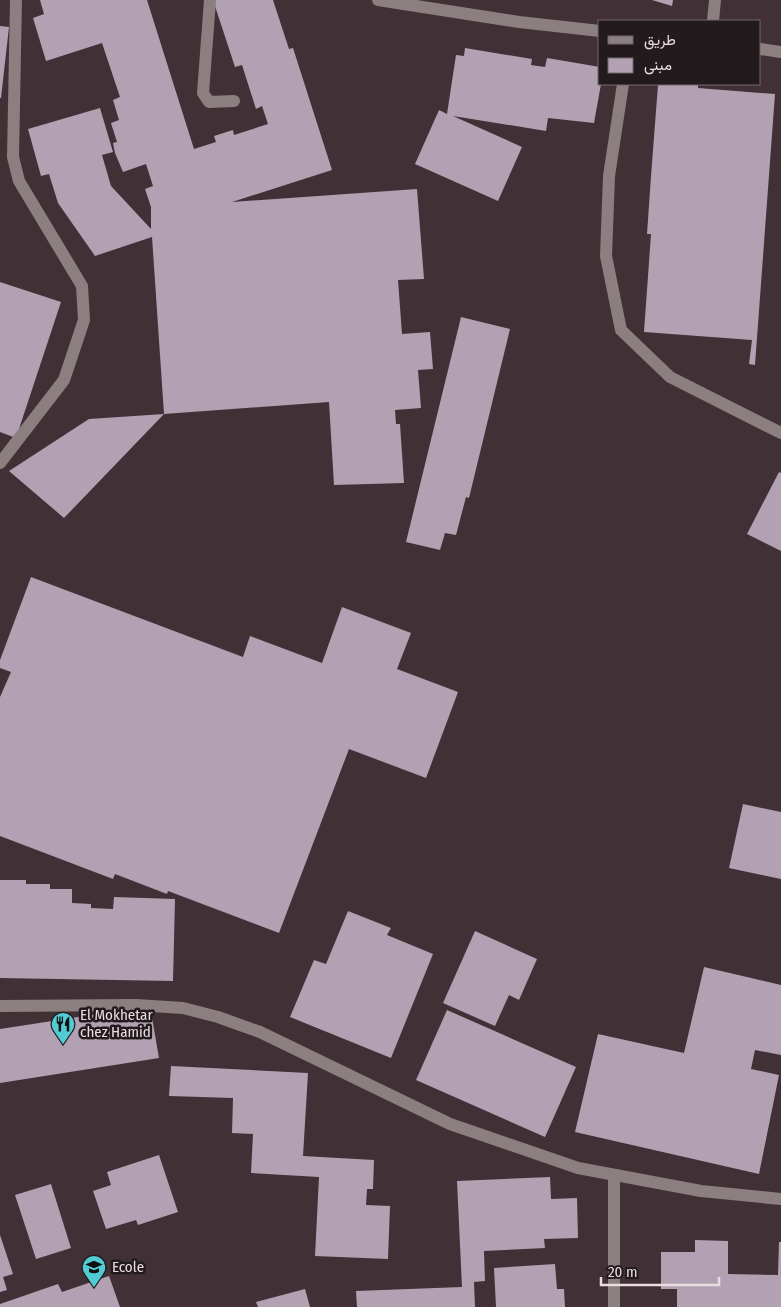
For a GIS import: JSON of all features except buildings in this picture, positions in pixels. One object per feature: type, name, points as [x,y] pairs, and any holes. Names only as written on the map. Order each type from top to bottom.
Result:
[{"type":"street","points":[[0,463],[64,380],[84,320],[82,286],[19,181],[13,156],[16,0]]},
{"type":"street","points":[[210,0],[203,93],[209,102],[234,101]]},
{"type":"street","points":[[378,0],[519,22],[598,31]]},
{"type":"street","points":[[713,20],[715,0]]},
{"type":"street","points":[[761,49],[781,52]]},
{"type":"street","points":[[622,85],[609,176],[606,256],[621,330],[670,377],[781,433]]},
{"type":"street","points":[[0,1006],[136,1005],[183,1008],[218,1017],[284,1043],[450,1124],[578,1168],[701,1191],[781,1199]]},
{"type":"street","points":[[614,1175],[614,1307]]},
{"type":"place","name":"El Mokhetar chez Hamid","points":[[63,1045]]},
{"type":"place","name":"Ecole","points":[[94,1288]]}]
